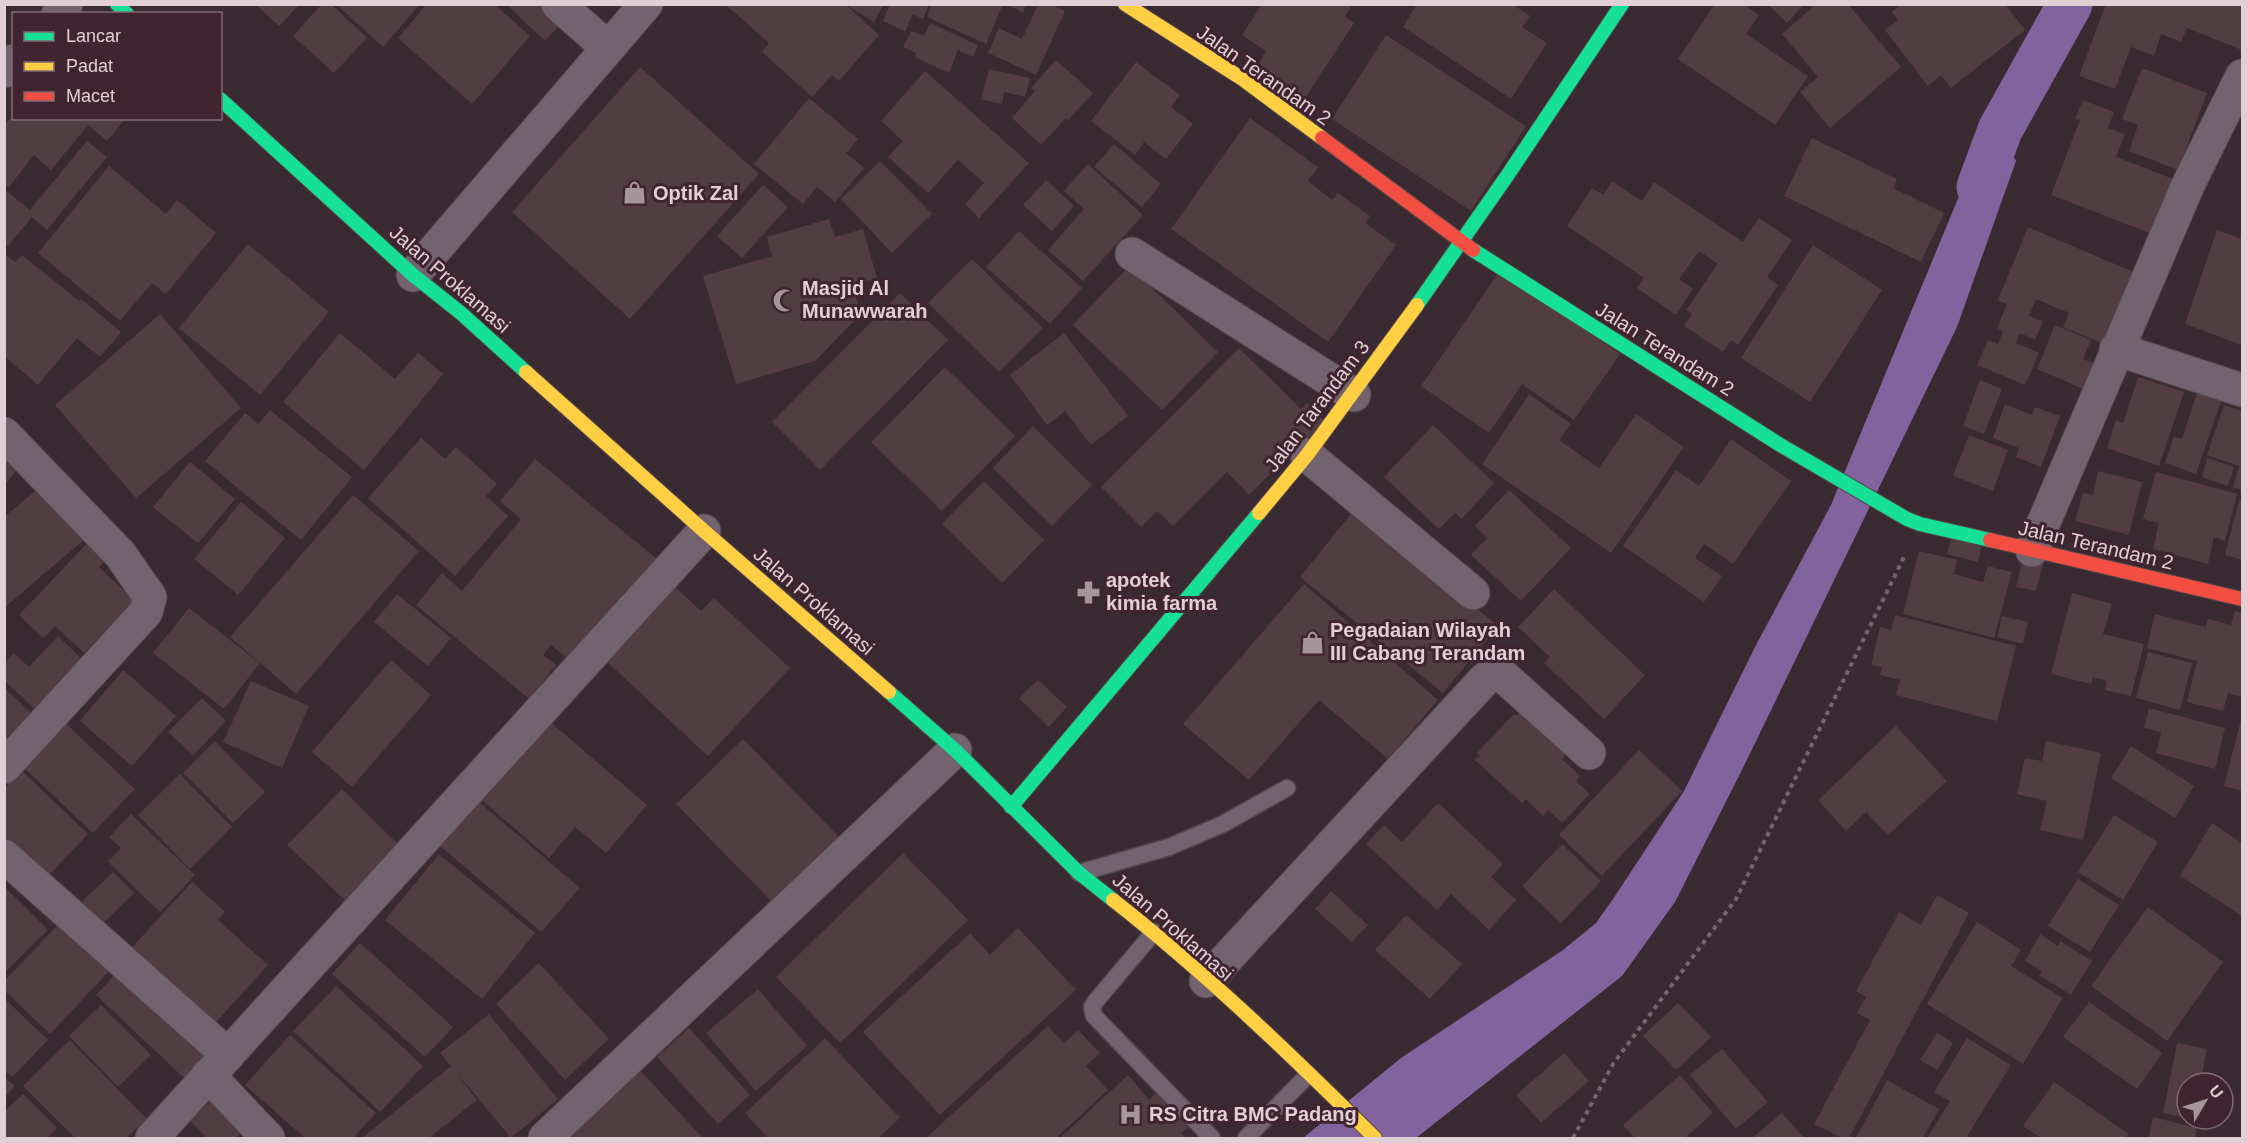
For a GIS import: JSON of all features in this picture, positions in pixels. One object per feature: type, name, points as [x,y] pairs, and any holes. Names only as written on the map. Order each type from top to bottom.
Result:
[{"type":"street","points":[[558,4],[608,48]]},
{"type":"street","points":[[413,275],[646,4]]},
{"type":"street","name":"Jalan Terandam 2","points":[[1125,4],[1241,78],[1461,242],[1834,477],[1914,521],[2242,599]]},
{"type":"street","name":"Jalan Tarandam 3","points":[[1011,807],[1307,455],[1354,394],[1461,242],[1622,4]]},
{"type":"street","points":[[2032,550],[2188,185],[2242,76]]},
{"type":"street","name":"Jalan Proklamasi","points":[[222,101],[413,275],[462,314],[704,531],[955,750],[1079,873],[1154,932],[1376,1138]]},
{"type":"street","points":[[1131,254],[1354,394]]},
{"type":"street","points":[[2116,349],[2242,390]]},
{"type":"street","points":[[4,434],[120,554],[150,597],[146,612],[4,766]]},
{"type":"street","points":[[1307,455],[1473,594]]},
{"type":"street","points":[[152,1138],[704,531]]},
{"type":"street","points":[[1206,981],[1485,679],[1494,674],[1502,675],[1589,753]]},
{"type":"street","points":[[545,1138],[955,750]]},
{"type":"street","points":[[4,856],[218,1065],[268,1138]]},
{"type":"lane","points":[[1079,873],[1169,847],[1223,824],[1287,788]]},
{"type":"lane","points":[[1154,932],[1095,1002],[1092,1007],[1094,1016],[1212,1138]]},
{"type":"lane","points":[[1246,1138],[1314,1080]]},
{"type":"path","points":[[1573,1138],[1613,1064],[1736,899],[1914,521]]},
{"type":"shaded area","points":[[2000,130],[2016,161],[1957,327],[1741,772],[1675,902],[1622,976],[1416,1138],[1303,1138],[1401,1058],[1563,950],[1596,923],[1615,896],[1684,791],[1755,647],[1831,505],[1974,160]]},
{"type":"building","points":[[322,4],[331,4],[367,38],[334,73],[293,36]]},
{"type":"building","points":[[336,4],[420,4],[383,47]]},
{"type":"building","points":[[427,4],[497,4],[496,6],[530,36],[472,104],[398,38]]},
{"type":"building","points":[[506,4],[547,4],[564,21],[545,41]]},
{"type":"building","points":[[725,4],[845,4],[879,35],[839,81],[832,75],[812,97],[762,52],[769,43]]},
{"type":"building","points":[[850,4],[884,4],[874,22],[849,7]]},
{"type":"building","points":[[890,4],[929,4],[923,19],[913,14],[905,31],[883,21]]},
{"type":"building","points":[[932,4],[1003,4],[986,44],[927,17]]},
{"type":"building","points":[[1006,4],[1026,4],[1023,13]]},
{"type":"building","points":[[1038,4],[1050,4],[1065,11],[1036,75],[988,53],[999,28],[1022,39]]},
{"type":"building","points":[[1262,4],[1352,4],[1345,17],[1354,23],[1305,98],[1257,66],[1266,51],[1242,35]]},
{"type":"building","points":[[1417,4],[1512,4],[1530,16],[1522,27],[1547,43],[1511,99],[1403,27]]},
{"type":"building","points":[[1715,4],[1747,4],[1746,6],[1759,15],[1746,34],[1808,76],[1775,125],[1678,59]]},
{"type":"building","points":[[1767,4],[1804,4],[1787,23]]},
{"type":"building","points":[[1816,4],[1848,4],[1901,67],[1830,128],[1800,92],[1818,77],[1782,34]]},
{"type":"building","points":[[1901,4],[2005,4],[2025,30],[1951,88],[1941,75],[1928,86],[1885,30],[1898,20],[1892,12]]},
{"type":"building","points":[[2106,4],[2242,4],[2242,50],[2187,28],[2181,42],[2161,34],[2154,56],[2131,47],[2115,89],[2079,76]]},
{"type":"building","points":[[256,5],[299,5],[279,26]]},
{"type":"building","points":[[930,23],[978,45],[973,57],[958,50],[949,73],[915,57],[916,53],[903,47],[911,31],[924,36]]},
{"type":"building","points":[[1386,35],[1526,126],[1471,211],[1332,119]]},
{"type":"building","points":[[1056,60],[1093,93],[1041,145],[1012,118],[1035,91],[1031,88]]},
{"type":"building","points":[[1136,62],[1180,95],[1171,107],[1193,124],[1166,159],[1144,142],[1135,155],[1091,121]]},
{"type":"building","name":"Optik Zal","points":[[640,67],[759,174],[630,319],[512,212]]},
{"type":"building","points":[[2142,68],[2207,93],[2178,170],[2129,151],[2138,125],[2122,119]]},
{"type":"building","points":[[989,69],[1030,78],[1025,97],[1004,92],[1002,104],[981,99]]},
{"type":"building","points":[[925,71],[1029,163],[979,218],[965,204],[984,183],[958,160],[928,193],[888,157],[903,141],[881,121]]},
{"type":"building","points":[[809,98],[858,139],[846,153],[864,168],[835,202],[817,187],[803,204],[754,164]]},
{"type":"building","points":[[2083,100],[2114,112],[2108,128],[2125,134],[2116,157],[2176,180],[2155,235],[2051,195],[2080,120],[2075,119]]},
{"type":"building","points":[[12,116],[12,120],[124,120],[107,141],[88,125],[51,170],[34,155],[9,187],[4,184],[4,125]]},
{"type":"building","points":[[1250,118],[1318,167],[1308,181],[1332,200],[1338,193],[1370,216],[1365,223],[1396,245],[1328,342],[1171,229]]},
{"type":"building","points":[[1812,138],[1897,179],[1893,188],[1944,213],[1921,262],[1784,196]]},
{"type":"building","points":[[87,141],[107,157],[47,230],[32,217],[8,246],[4,243],[4,189],[30,210]]},
{"type":"building","points":[[1114,144],[1161,184],[1142,207],[1094,167]]},
{"type":"building","points":[[880,161],[932,214],[892,253],[841,199]]},
{"type":"building","points":[[1088,164],[1143,215],[1083,281],[1048,250],[1084,209],[1064,191]]},
{"type":"building","points":[[109,166],[166,214],[177,200],[216,233],[166,294],[152,283],[120,321],[38,253]]},
{"type":"building","points":[[1046,180],[1074,206],[1052,231],[1023,205]]},
{"type":"building","points":[[1612,181],[1642,201],[1654,182],[1743,242],[1759,218],[1792,240],[1767,277],[1778,285],[1738,345],[1731,340],[1723,352],[1684,326],[1692,314],[1686,310],[1718,264],[1699,251],[1679,279],[1693,289],[1676,315],[1637,288],[1644,278],[1567,226],[1592,188],[1603,195]]},
{"type":"building","points":[[763,185],[788,207],[742,258],[717,236]]},
{"type":"building","name":"Masjid Al Munawwarah","points":[[829,219],[835,237],[863,229],[877,278],[852,285],[861,314],[815,361],[736,384],[703,276],[772,256],[767,237]]},
{"type":"building","points":[[2028,227],[2143,276],[2114,348],[2063,327],[2069,313],[2036,299],[2029,316],[2043,321],[2035,340],[2020,333],[2016,343],[2039,353],[2025,385],[1977,365],[1988,340],[1998,344],[2003,331],[1997,328],[2007,304],[1998,300]]},
{"type":"building","points":[[2217,230],[2242,239],[2242,345],[2185,324]]},
{"type":"building","points":[[1019,231],[1082,288],[1050,324],[986,267]]},
{"type":"building","points":[[248,244],[329,312],[260,395],[179,328]]},
{"type":"building","points":[[1813,245],[1882,290],[1810,402],[1741,358]]},
{"type":"building","points":[[4,253],[15,262],[22,255],[121,332],[100,357],[77,338],[38,385],[4,356]]},
{"type":"building","points":[[972,259],[1043,328],[999,372],[928,303]]},
{"type":"building","points":[[1129,266],[1218,352],[1162,410],[1073,325]]},
{"type":"building","points":[[1500,270],[1620,354],[1574,420],[1522,384],[1489,433],[1421,386]]},
{"type":"building","points":[[900,293],[948,340],[820,470],[772,422]]},
{"type":"building","points":[[160,314],[241,408],[136,498],[55,405]]},
{"type":"building","points":[[2055,325],[2091,340],[2083,359],[2098,365],[2088,391],[2037,369]]},
{"type":"building","points":[[340,333],[395,379],[418,353],[443,374],[364,470],[283,402]]},
{"type":"building","points":[[1064,333],[1128,416],[1091,445],[1065,411],[1047,425],[1010,375]]},
{"type":"building","points":[[1239,348],[1301,409],[1307,403],[1329,426],[1268,476],[1249,495],[1227,472],[1173,526],[1157,511],[1141,527],[1101,487]]},
{"type":"building","points":[[945,367],[1015,436],[942,511],[871,442]]},
{"type":"building","points":[[2138,377],[2184,392],[2159,466],[2107,448],[2116,420],[2123,423]]},
{"type":"building","points":[[1980,380],[2002,389],[1984,434],[1963,426]]},
{"type":"building","points":[[2198,390],[2222,398],[2196,474],[2165,463],[2174,436],[2182,439]]},
{"type":"building","points":[[1529,394],[1571,424],[1559,440],[1599,468],[1636,414],[1684,447],[1611,553],[1482,464]]},
{"type":"building","points":[[2005,404],[2032,415],[2035,407],[2060,416],[2041,467],[2016,457],[2019,448],[1993,438]]},
{"type":"building","points":[[2224,405],[2242,411],[2242,490],[2233,487],[2239,466],[2207,455]]},
{"type":"building","points":[[270,410],[352,477],[301,540],[205,461],[245,413],[258,424]]},
{"type":"building","points":[[1433,425],[1494,483],[1462,519],[1455,513],[1439,529],[1384,477]]},
{"type":"building","points":[[1033,426],[1092,485],[1052,526],[993,468]]},
{"type":"building","points":[[1969,435],[2008,450],[1993,491],[1953,476]]},
{"type":"building","points":[[421,438],[445,459],[456,447],[497,484],[486,496],[508,516],[455,576],[368,498]]},
{"type":"building","points":[[1731,439],[1791,481],[1733,564],[1704,544],[1695,558],[1722,576],[1704,602],[1623,546],[1676,470],[1699,486]]},
{"type":"building","points":[[4,447],[23,463],[4,485]]},
{"type":"building","points":[[2207,458],[2234,467],[2228,486],[2202,477]]},
{"type":"building","points":[[535,459],[657,559],[572,662],[551,645],[543,655],[556,665],[529,699],[416,605],[442,573],[462,591],[521,519],[500,501]]},
{"type":"building","points":[[190,462],[235,499],[198,543],[153,507]]},
{"type":"building","points":[[2098,471],[2142,482],[2129,535],[2075,521],[2083,493],[2093,495]]},
{"type":"building","points":[[2156,472],[2237,494],[2225,541],[2214,537],[2208,564],[2153,549],[2159,523],[2143,519]]},
{"type":"building","points":[[984,481],[1044,540],[1002,583],[942,524]]},
{"type":"building","points":[[41,486],[85,539],[4,608],[4,517]]},
{"type":"building","points":[[1509,490],[1571,548],[1521,601],[1471,555],[1487,538],[1475,526]]},
{"type":"building","points":[[353,495],[419,551],[296,694],[230,637]]},
{"type":"building","points":[[2239,500],[2242,501],[2242,560],[2225,555]]},
{"type":"building","points":[[241,502],[285,538],[238,595],[194,559]]},
{"type":"building","points":[[1355,509],[1498,626],[1443,693],[1300,577]]},
{"type":"building","points":[[1953,533],[1983,540],[1978,562],[1947,554]]},
{"type":"building","points":[[95,535],[113,552],[99,567],[134,600],[84,653],[55,626],[43,638],[19,615]]},
{"type":"building","points":[[1919,551],[1957,560],[1954,574],[1983,582],[1988,566],[2012,572],[1994,638],[1903,614]]},
{"type":"building","points":[[2025,551],[2045,556],[2036,591],[2016,587]]},
{"type":"building","name":"Pegadaian Wilayah III Cabang Terandam","points":[[1304,584],[1438,700],[1388,759],[1319,700],[1249,780],[1183,724]]},
{"type":"building","points":[[673,585],[701,611],[714,598],[790,668],[708,756],[604,659]]},
{"type":"building","points":[[1554,589],[1645,675],[1604,719],[1544,663],[1550,657],[1518,627]]},
{"type":"building","points":[[2072,593],[2112,604],[2103,634],[2144,644],[2131,696],[2105,690],[2107,681],[2093,677],[2091,684],[2051,674]]},
{"type":"building","points":[[397,594],[451,638],[428,666],[374,622]]},
{"type":"building","points":[[189,608],[260,663],[224,709],[153,653]]},
{"type":"building","points":[[2235,611],[2242,613],[2242,697],[2228,693],[2223,711],[2187,702],[2197,661],[2147,648],[2155,614],[2206,627],[2208,619],[2231,625]]},
{"type":"building","points":[[1895,615],[2016,646],[1997,721],[1896,695],[1900,680],[1880,675],[1882,667],[1871,665],[1880,627],[1891,630]]},
{"type":"building","points":[[2002,616],[2028,622],[2023,644],[1997,637]]},
{"type":"building","points":[[58,636],[89,666],[42,716],[4,680],[4,663],[14,653],[29,667]]},
{"type":"building","points":[[2148,652],[2192,663],[2180,710],[2136,698]]},
{"type":"building","points":[[391,660],[431,695],[352,787],[312,752]]},
{"type":"building","points":[[123,670],[176,716],[132,766],[80,721]]},
{"type":"building","points":[[1038,680],[1067,707],[1049,727],[1019,698]]},
{"type":"building","points":[[251,681],[309,706],[282,768],[223,742]]},
{"type":"building","points":[[4,688],[37,718],[4,752]]},
{"type":"building","points":[[202,698],[226,721],[193,755],[168,732]]},
{"type":"building","points":[[1528,704],[1574,747],[1562,759],[1580,776],[1576,781],[1590,794],[1562,823],[1548,810],[1543,816],[1526,799],[1522,803],[1475,760],[1480,756],[1477,753],[1514,714],[1516,716]]},
{"type":"building","points":[[2149,708],[2225,728],[2215,769],[2156,753],[2161,732],[2144,728]]},
{"type":"building","points":[[2242,716],[2242,791],[2224,786]]},
{"type":"building","points":[[60,718],[135,789],[93,833],[18,762]]},
{"type":"building","points":[[548,720],[647,805],[606,853],[575,827],[549,858],[481,799]]},
{"type":"building","points":[[1896,726],[1947,781],[1888,835],[1866,812],[1846,831],[1818,800]]},
{"type":"building","points":[[743,739],[842,840],[775,905],[676,804]]},
{"type":"building","points":[[215,741],[265,792],[233,823],[183,773]]},
{"type":"building","points":[[2046,741],[2101,753],[2083,840],[2040,830],[2047,801],[2017,794],[2025,758],[2042,761]]},
{"type":"building","points":[[2131,746],[2194,786],[2175,818],[2111,778]]},
{"type":"building","points":[[1639,750],[1682,791],[1602,876],[1559,835]]},
{"type":"building","points":[[22,771],[88,834],[44,880],[4,843],[4,789]]},
{"type":"building","points":[[180,774],[232,827],[190,869],[138,815]]},
{"type":"building","points":[[342,789],[401,847],[347,902],[287,845]]},
{"type":"building","points":[[479,802],[580,888],[541,932],[440,846]]},
{"type":"building","points":[[1438,803],[1503,864],[1491,877],[1516,900],[1489,930],[1451,894],[1437,910],[1366,844],[1384,825],[1402,842]]},
{"type":"building","points":[[131,814],[195,875],[160,912],[108,862],[121,848],[109,837]]},
{"type":"building","points":[[2114,815],[2158,842],[2123,900],[2078,872]]},
{"type":"building","points":[[2212,823],[2242,843],[2242,916],[2180,876]]},
{"type":"building","points":[[1562,844],[1601,881],[1561,923],[1522,886]]},
{"type":"building","points":[[903,853],[968,920],[840,1043],[776,977]]},
{"type":"building","points":[[439,854],[535,933],[482,999],[385,920]]},
{"type":"building","points":[[113,872],[134,893],[95,931],[74,909]]},
{"type":"building","points":[[2078,879],[2119,905],[2090,952],[2048,926]]},
{"type":"building","points":[[192,882],[225,912],[218,920],[268,965],[207,1032],[124,956]]},
{"type":"building","points":[[4,886],[48,930],[4,973]]},
{"type":"building","points":[[1331,891],[1368,925],[1352,942],[1315,909]]},
{"type":"building","points":[[1937,895],[1969,913],[1849,1138],[1842,1138],[1814,1124],[1870,1020],[1857,1013],[1866,997],[1856,991],[1899,912],[1921,925]]},
{"type":"building","points":[[2148,907],[2223,962],[2167,1041],[2091,986]]},
{"type":"building","points":[[1406,915],[1462,964],[1430,999],[1375,950]]},
{"type":"building","points":[[63,920],[113,967],[50,1034],[4,990],[4,981]]},
{"type":"building","points":[[1977,922],[2021,950],[2011,966],[2063,998],[2023,1064],[1927,1004]]},
{"type":"building","points":[[1018,928],[1076,990],[940,1115],[863,1032],[970,933],[990,955]]},
{"type":"building","points":[[2040,934],[2058,946],[2060,941],[2092,961],[2071,995],[2039,975],[2042,971],[2025,961]]},
{"type":"building","points":[[360,943],[453,1027],[425,1057],[332,974]]},
{"type":"building","points":[[539,963],[609,1039],[565,1080],[496,1004]]},
{"type":"building","points":[[124,965],[212,1048],[184,1078],[96,995]]},
{"type":"building","points":[[336,986],[423,1066],[380,1112],[293,1031]]},
{"type":"building","points":[[758,989],[807,1046],[756,1091],[706,1033]]},
{"type":"building","points":[[4,998],[48,1040],[12,1077],[4,1070]]},
{"type":"building","points":[[2089,1002],[2162,1053],[2137,1089],[2063,1037]]},
{"type":"building","points":[[1678,1003],[1711,1037],[1676,1070],[1643,1036]]},
{"type":"building","points":[[101,1005],[151,1055],[118,1087],[69,1036]]},
{"type":"building","points":[[489,1014],[558,1099],[511,1138],[456,1072],[477,1100],[429,1138],[362,1138],[451,1066],[440,1053]]},
{"type":"building","points":[[1048,1026],[1064,1043],[1078,1030],[1100,1053],[1086,1066],[1108,1090],[1056,1138],[926,1138]]},
{"type":"building","points":[[689,1028],[750,1095],[718,1124],[657,1057]]},
{"type":"building","points":[[1937,1033],[1953,1043],[1937,1070],[1920,1060]]},
{"type":"building","points":[[290,1035],[376,1113],[353,1138],[305,1138],[245,1085]]},
{"type":"building","points":[[825,1038],[900,1118],[878,1138],[768,1138],[745,1113]]},
{"type":"building","points":[[1967,1038],[2011,1065],[1966,1138],[1927,1138],[1950,1101],[1934,1092]]},
{"type":"building","points":[[70,1040],[147,1119],[126,1138],[75,1138],[23,1086]]},
{"type":"building","points":[[2177,1043],[2207,1049],[2202,1071],[2175,1071],[2175,1116],[2163,1113]]},
{"type":"building","points":[[1722,1049],[1768,1102],[1736,1129],[1690,1075]]},
{"type":"building","points":[[1564,1053],[1589,1081],[1541,1123],[1516,1095]]},
{"type":"building","points":[[635,1065],[703,1138],[555,1138]]},
{"type":"building","name":"RS Citra BMC Padang","points":[[1128,1075],[1149,1100],[1156,1093],[1188,1128],[1181,1133],[1186,1138],[1060,1138]]},
{"type":"building","points":[[1680,1075],[1713,1113],[1685,1138],[1635,1138],[1623,1125]]},
{"type":"building","points":[[4,1077],[15,1086],[4,1098]]},
{"type":"building","points":[[1887,1080],[1939,1109],[1923,1138],[1856,1138]]},
{"type":"building","points":[[2054,1082],[2129,1134],[2125,1138],[2041,1138],[2023,1126]]},
{"type":"building","points":[[23,1094],[57,1128],[47,1138],[4,1138],[4,1112]]},
{"type":"building","points":[[214,1098],[245,1129],[236,1138],[207,1138],[190,1121]]},
{"type":"building","points":[[1782,1113],[1804,1138],[1752,1138]]},
{"type":"building","points":[[2153,1117],[2175,1122],[2175,1131],[2196,1131],[2195,1138],[2149,1138]]},
{"type":"waterway","points":[[1979,187],[2000,130],[2070,4]]},
{"type":"traffic: fast","points":[[117,4],[125,12]]},
{"type":"traffic: fast","points":[[1417,305],[1622,4]]},
{"type":"traffic: fast","points":[[222,101],[413,275],[462,314],[526,372]]},
{"type":"traffic: fast","points":[[1473,250],[1782,446],[1907,519],[1990,540]]},
{"type":"traffic: fast","points":[[1011,807],[1259,513]]},
{"type":"traffic: fast","points":[[889,692],[955,750],[1079,873],[1113,900]]},
{"type":"traffic: slow","points":[[1125,4],[1241,78],[1322,138]]},
{"type":"traffic: slow","points":[[1259,513],[1307,455],[1417,305]]},
{"type":"traffic: slow","points":[[526,372],[889,692]]},
{"type":"traffic: slow","points":[[1113,900],[1214,985],[1375,1138]]},
{"type":"traffic: jam","points":[[1322,138],[1473,250]]},
{"type":"traffic: jam","points":[[1990,540],[2242,599]]},
{"type":"place","name":"Optik Zal","points":[[635,193]]},
{"type":"place","name":"Masjid Al Munawwarah","points":[[784,300]]},
{"type":"place","name":"apotek kimia farma","points":[[1088,592]]},
{"type":"place","name":"Pegadaian Wilayah III Cabang Terandam","points":[[1312,642]]},
{"type":"place","name":"RS Citra BMC Padang","points":[[1131,1114]]}]
